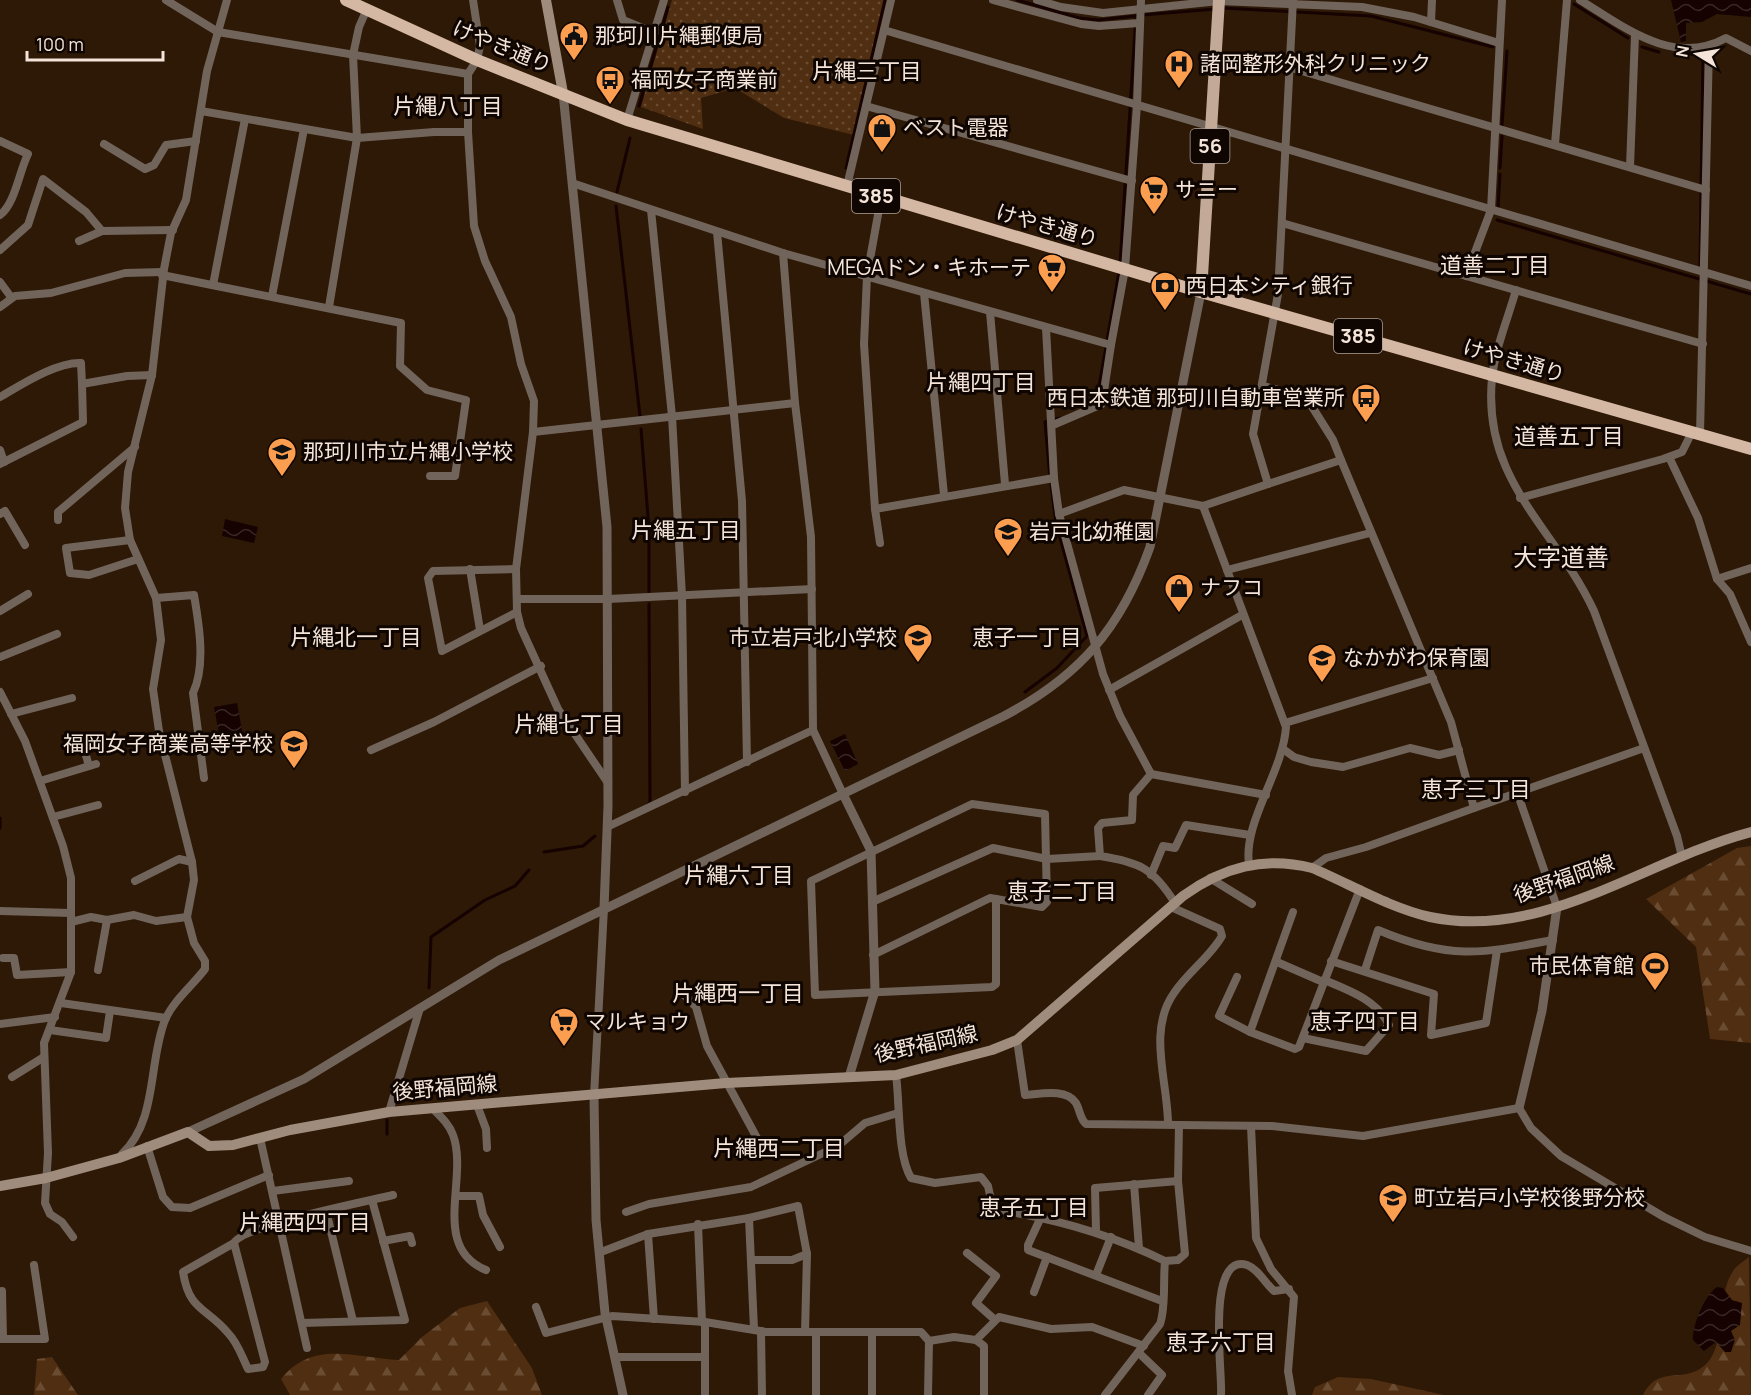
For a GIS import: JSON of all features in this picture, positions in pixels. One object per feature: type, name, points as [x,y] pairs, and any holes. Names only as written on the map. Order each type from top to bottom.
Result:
[{"type":"highway","name":"けやき通り","points":[[346,0],[477,60],[627,120],[881,198],[1201,292],[1751,449]]},
{"type":"main road","points":[[546,0],[563,93]]},
{"type":"main road","name":"56","points":[[1201,292],[1219,1]]},
{"type":"main road","name":"後野福岡線","points":[[188,1132],[209,1146],[233,1145],[389,1112],[726,1083],[896,1075],[992,1050],[1017,1040],[1173,905],[1210,878],[1249,864],[1294,863],[1312,868],[1407,910],[1455,921],[1485,922],[1557,907],[1751,832]]},
{"type":"main road","points":[[0,1186],[46,1178],[119,1158],[188,1132]]},
{"type":"street","points":[[166,0],[218,32],[468,74]]},
{"type":"street","points":[[119,1158],[134,1143],[149,1099],[166,1018],[205,969],[205,961],[194,943],[188,917],[194,880],[192,862],[157,720],[153,689],[161,640],[156,598],[130,540],[125,508],[128,472],[152,375],[163,273],[173,230],[186,200],[207,71],[227,0]]},
{"type":"street","points":[[473,0],[480,46],[477,60],[468,74],[468,132],[474,226],[485,261],[511,318],[521,364],[532,393],[533,432],[516,569],[517,612],[521,628],[541,666],[558,709],[608,783]]},
{"type":"street","points":[[617,0],[623,20],[655,33]]},
{"type":"street","points":[[627,120],[664,0]]},
{"type":"street","points":[[847,186],[891,0]]},
{"type":"street","points":[[993,0],[1080,24],[1099,26],[1139,23]]},
{"type":"street","points":[[1037,0],[1078,10],[1103,13],[1219,1],[1362,3],[1499,43]]},
{"type":"street","points":[[1078,0],[1078,10]]},
{"type":"street","points":[[1053,425],[1102,404],[1125,269],[1137,105],[1141,0]]},
{"type":"street","points":[[1431,22],[1432,0]]},
{"type":"street","points":[[1466,276],[1491,210],[1502,0]]},
{"type":"street","points":[[1555,144],[1567,0]]},
{"type":"street","points":[[1580,0],[1635,35],[1659,45],[1709,47],[1726,38],[1751,51]]},
{"type":"street","points":[[1268,484],[1253,434],[1278,294],[1293,3]]},
{"type":"street","points":[[329,307],[357,138],[353,55],[359,27],[367,9]]},
{"type":"street","points":[[884,30],[1287,151],[1751,286]]},
{"type":"street","points":[[1630,167],[1635,35]]},
{"type":"street","points":[[1520,498],[1669,457],[1682,452],[1696,433],[1703,344],[1709,47]]},
{"type":"street","points":[[1288,67],[1706,190]]},
{"type":"street","points":[[563,93],[608,527],[607,826],[594,1096],[596,1220],[606,1316],[622,1395]]},
{"type":"street","points":[[866,106],[1132,181]]},
{"type":"street","points":[[201,111],[357,138],[444,131],[468,132]]},
{"type":"street","points":[[213,285],[245,119]]},
{"type":"street","points":[[272,296],[304,129]]},
{"type":"street","points":[[0,141],[28,154],[7,210],[0,215]]},
{"type":"street","points":[[104,144],[145,169],[154,165],[166,145],[196,141]]},
{"type":"street","points":[[0,250],[28,225],[43,179],[86,212],[102,231]]},
{"type":"street","points":[[572,183],[783,253],[1111,345]]},
{"type":"street","points":[[880,543],[875,509],[864,344],[867,276],[881,198]]},
{"type":"street","points":[[651,210],[672,416],[682,596],[685,792]]},
{"type":"street","points":[[1282,223],[1703,344]]},
{"type":"street","points":[[79,242],[102,231],[173,230]]},
{"type":"street","points":[[717,232],[742,501],[747,762]]},
{"type":"street","points":[[783,253],[795,403],[807,492],[812,589],[813,730],[871,851],[874,991],[849,1077]]},
{"type":"street","points":[[0,307],[11,297],[51,293],[118,274],[163,273],[401,323],[400,366],[427,390],[466,400],[455,476],[430,476]]},
{"type":"street","points":[[0,282],[11,297]]},
{"type":"street","points":[[1516,290],[1493,375],[1491,396],[1495,432],[1510,481],[1580,581],[1597,619],[1677,836],[1682,857]]},
{"type":"street","points":[[188,1132],[304,1079],[499,960],[1033,700],[1078,667],[1114,622],[1138,580],[1150,547],[1201,292]]},
{"type":"street","points":[[924,293],[944,495]]},
{"type":"street","points":[[990,312],[1005,484]]},
{"type":"street","points":[[1046,328],[1053,425],[1054,478],[1059,514],[1109,690],[1151,774]]},
{"type":"street","points":[[0,397],[24,382],[71,363],[81,363],[83,422],[2,463],[0,450]]},
{"type":"street","points":[[82,384],[120,377],[152,375]]},
{"type":"street","points":[[1263,386],[1306,397],[1334,440],[1433,678],[1459,750],[1474,808]]},
{"type":"street","points":[[533,432],[795,403]]},
{"type":"street","points":[[58,520],[58,512],[135,447]]},
{"type":"street","points":[[1669,457],[1698,518],[1717,579],[1730,594],[1751,642]]},
{"type":"street","points":[[1059,514],[1124,490],[1203,506],[1341,460]]},
{"type":"street","points":[[875,509],[1005,484],[1054,478]]},
{"type":"street","points":[[1203,506],[1242,615],[1285,723],[1283,749],[1250,835],[1247,852],[1249,864]]},
{"type":"street","points":[[0,514],[5,512],[25,545]]},
{"type":"street","points":[[1227,570],[1371,533]]},
{"type":"street","points":[[130,540],[66,548],[70,573],[89,575],[138,559]]},
{"type":"street","points":[[1717,579],[1751,568]]},
{"type":"street","points":[[516,569],[471,569],[430,573],[428,578],[442,651],[517,612]]},
{"type":"street","points":[[471,569],[480,630]]},
{"type":"street","points":[[517,599],[608,599],[812,589]]},
{"type":"street","points":[[0,611],[28,594]]},
{"type":"street","points":[[156,598],[194,595],[200,658],[198,682],[193,693],[204,778]]},
{"type":"street","points":[[1109,690],[1242,615]]},
{"type":"street","points":[[0,657],[57,634]]},
{"type":"street","points":[[371,750],[434,722],[541,666]]},
{"type":"street","points":[[1285,723],[1433,678]]},
{"type":"street","points":[[0,692],[40,781],[72,878],[71,972],[56,1017],[44,1043],[44,1058],[46,1208],[73,1237]]},
{"type":"street","points":[[11,714],[72,698]]},
{"type":"street","points":[[607,826],[685,792],[813,730]]},
{"type":"street","points":[[40,781],[92,765],[83,745]]},
{"type":"street","points":[[1283,749],[1294,757],[1343,767],[1410,748],[1439,755],[1459,750]]},
{"type":"street","points":[[1312,868],[1326,858],[1394,838],[1644,748]]},
{"type":"street","points":[[1151,774],[1266,795]]},
{"type":"street","points":[[1100,856],[1098,828],[1102,824],[1132,820],[1133,795],[1151,774]]},
{"type":"street","points":[[1517,792],[1557,907],[1539,1023],[1519,1108],[1530,1128],[1561,1156],[1674,1222],[1705,1237],[1751,1251]]},
{"type":"street","points":[[873,955],[990,898],[1045,906],[1047,860],[1045,813],[972,804],[811,881],[815,995],[992,987],[996,984],[996,899]]},
{"type":"street","points":[[53,817],[98,805]]},
{"type":"street","points":[[1151,875],[1163,846],[1175,848],[1186,825],[1250,835]]},
{"type":"street","points":[[872,902],[993,848],[1047,860],[1100,856],[1136,863],[1163,885],[1173,905],[1220,929],[1222,936],[1177,989],[1167,1009],[1160,1045],[1168,1124]]},
{"type":"street","points":[[135,881],[179,859],[192,862]]},
{"type":"street","points":[[1210,878],[1252,904]]},
{"type":"street","points":[[1237,977],[1219,1016],[1250,1032],[1295,1049],[1303,1038],[1360,889]]},
{"type":"street","points":[[0,911],[71,913]]},
{"type":"street","points":[[1250,1032],[1277,962],[1293,912]]},
{"type":"street","points":[[71,922],[91,917],[107,920],[134,915],[156,921],[188,917]]},
{"type":"street","points":[[98,970],[107,920]]},
{"type":"street","points":[[1365,970],[1378,930],[1428,949],[1471,953],[1553,940]]},
{"type":"street","points":[[1331,961],[1365,970],[1434,994],[1431,1035],[1486,1023],[1497,950]]},
{"type":"street","points":[[3,958],[14,958],[17,975],[71,972]]},
{"type":"street","points":[[1277,962],[1366,999],[1381,1012],[1389,1025],[1366,1051],[1303,1038]]},
{"type":"street","points":[[682,993],[696,1007],[702,1034],[757,1138]]},
{"type":"street","points":[[60,1003],[166,1018]]},
{"type":"street","points":[[389,1112],[420,1008]]},
{"type":"street","points":[[50,1030],[106,1038],[110,1011]]},
{"type":"street","points":[[0,1024],[56,1017]]},
{"type":"street","points":[[1017,1040],[1026,1095],[1067,1096],[1076,1104],[1086,1124],[1272,1126],[1363,1136],[1519,1108]]},
{"type":"street","points":[[12,1077],[44,1058]]},
{"type":"street","points":[[896,1075],[898,1113],[906,1156],[904,1164],[911,1178],[935,1183],[981,1177],[988,1186],[993,1209],[1041,1217],[1096,1231],[1165,1261],[1178,1260],[1185,1254],[1178,1181],[1179,1125]]},
{"type":"street","points":[[477,1104],[488,1137],[487,1148]]},
{"type":"street","points":[[433,1109],[453,1136],[456,1196],[455,1238],[469,1258],[486,1270]]},
{"type":"street","points":[[626,1212],[649,1204],[751,1187],[838,1146],[865,1123],[898,1113]]},
{"type":"street","points":[[1251,1126],[1256,1238],[1271,1269],[1294,1298],[1288,1371],[1292,1395]]},
{"type":"street","points":[[261,1138],[308,1348]]},
{"type":"street","points":[[147,1146],[163,1197],[172,1206],[190,1208],[269,1175]]},
{"type":"street","points":[[1096,1231],[1095,1188],[1178,1181]]},
{"type":"street","points":[[273,1191],[349,1182]]},
{"type":"street","points":[[1134,1184],[1139,1248]]},
{"type":"street","points":[[234,1243],[265,1362],[263,1367],[248,1370],[229,1333],[197,1306],[186,1292],[183,1272],[234,1243],[240,1236],[281,1221],[393,1195]]},
{"type":"street","points":[[456,1196],[478,1196],[483,1215],[500,1247]]},
{"type":"street","points":[[302,1323],[405,1320],[372,1200]]},
{"type":"street","points":[[601,1252],[648,1234],[698,1224],[721,1224],[798,1206],[807,1254],[805,1332]]},
{"type":"street","points":[[326,1211],[354,1321]]},
{"type":"street","points":[[1041,1217],[1028,1245],[1028,1250],[1162,1301]]},
{"type":"street","points":[[749,1218],[762,1395]]},
{"type":"street","points":[[698,1224],[705,1395]]},
{"type":"street","points":[[648,1234],[654,1319]]},
{"type":"street","points":[[383,1241],[410,1236]]},
{"type":"street","points":[[1096,1275],[1111,1237]]},
{"type":"street","points":[[967,1253],[996,1276],[976,1303],[994,1319]]},
{"type":"street","points":[[751,1260],[792,1260],[807,1254]]},
{"type":"street","points":[[1034,1292],[1047,1257]]},
{"type":"street","points":[[1105,1395],[1160,1324],[1163,1314],[1165,1261]]},
{"type":"street","points":[[2,1291],[1,1339],[45,1339],[33,1265]]},
{"type":"street","points":[[1221,1395],[1219,1310],[1222,1289],[1232,1268],[1237,1265],[1250,1266],[1274,1291],[1288,1289]]},
{"type":"street","points":[[536,1307],[546,1333],[606,1316],[703,1322],[758,1330],[921,1332],[929,1341],[928,1395]]},
{"type":"street","points":[[976,1340],[994,1319],[999,1317],[1052,1329],[1092,1327],[1142,1350],[1162,1375],[1148,1395]]},
{"type":"street","points":[[816,1332],[816,1395]]},
{"type":"street","points":[[872,1332],[872,1395]]},
{"type":"street","points":[[929,1341],[954,1337],[976,1340],[984,1346],[984,1395]]},
{"type":"street","points":[[615,1357],[705,1358]]},
{"type":"green space","points":[[672,0],[884,0],[854,135],[784,118],[735,88],[701,98],[703,129],[641,107]]},
{"type":"green space","points":[[1751,846],[1751,1043],[1710,1039],[1696,947],[1646,899],[1737,848]]},
{"type":"green space","points":[[1749,1257],[1751,1395],[1643,1395],[1657,1379],[1691,1373],[1708,1362],[1714,1353],[1720,1331],[1727,1283],[1735,1268]]},
{"type":"green space","points":[[487,1301],[532,1368],[542,1395],[290,1395],[281,1379],[293,1367],[307,1359],[321,1355],[336,1354],[399,1360],[422,1337],[460,1308]]},
{"type":"green space","points":[[52,1357],[78,1395],[34,1395],[37,1359]]},
{"type":"green space","points":[[1338,1377],[1371,1379],[1444,1395],[1312,1395],[1315,1387]]},
{"type":"water","points":[[1671,0],[1751,0],[1751,17],[1717,14],[1702,22],[1686,23],[1686,41],[1681,42]]},
{"type":"water","points":[[225,519],[258,527],[254,543],[222,536]]},
{"type":"water","points":[[237,703],[243,736],[220,740],[214,707]]},
{"type":"water","points":[[845,734],[858,764],[845,771],[830,741]]},
{"type":"water","points":[[1717,1287],[1723,1288],[1732,1300],[1742,1303],[1740,1325],[1731,1331],[1735,1340],[1731,1352],[1725,1352],[1716,1342],[1704,1351],[1693,1340],[1700,1311]]},
{"type":"waterway","points":[[846,168],[885,0]]},
{"type":"waterway","points":[[1017,0],[1079,18],[1098,20],[1136,16]]},
{"type":"waterway","points":[[1574,4],[1628,38]]},
{"type":"waterway","points":[[639,106],[668,7]]},
{"type":"waterway","points":[[1223,8],[1371,16],[1493,47]]},
{"type":"waterway","points":[[1142,15],[1216,9]]},
{"type":"waterway","points":[[1120,265],[1136,16]]},
{"type":"waterway","points":[[1642,47],[1659,52]]},
{"type":"waterway","points":[[1502,125],[1507,51]]},
{"type":"waterway","points":[[1683,51],[1682,53],[1703,55],[1700,269]]},
{"type":"waterway","points":[[1500,168],[1502,136]]},
{"type":"waterway","points":[[617,192],[630,138]]},
{"type":"waterway","points":[[1498,209],[1500,174]]},
{"type":"waterway","points":[[616,206],[640,416]]},
{"type":"waterway","points":[[1497,220],[1751,294]]},
{"type":"waterway","points":[[1096,404],[1119,272]]},
{"type":"waterway","points":[[1050,478],[1045,422],[1060,418]]},
{"type":"waterway","points":[[641,429],[649,529],[649,592]]},
{"type":"waterway","points":[[1025,692],[1057,668],[1087,636],[1056,523],[1051,484]]},
{"type":"waterway","points":[[647,805],[650,803],[649,604]]},
{"type":"waterway","points":[[0,818],[0,828]]},
{"type":"waterway","points":[[544,852],[583,846],[595,836]]},
{"type":"waterway","points":[[429,988],[431,937],[485,900],[515,886],[529,870]]},
{"type":"waterway","points":[[387,1120],[387,1134]]},
{"type":"place","name":"那珂川片縄郵便局","points":[[574,62]]},
{"type":"place","name":"諸岡整形外科クリニック","points":[[1179,90]]},
{"type":"place","name":"福岡女子商業前","points":[[610,106]]},
{"type":"place","name":"ベスト電器","points":[[882,154]]},
{"type":"place","name":"サニー","points":[[1154,216]]},
{"type":"place","name":"MEGAドン・キホーテ","points":[[1052,294]]},
{"type":"place","name":"西日本シティ銀行","points":[[1165,312]]},
{"type":"place","name":"西日本鉄道 那珂川自動車営業所","points":[[1366,424]]},
{"type":"place","name":"那珂川市立片縄小学校","points":[[282,478]]},
{"type":"place","name":"岩戸北幼稚園","points":[[1008,558]]},
{"type":"place","name":"ナフコ","points":[[1179,614]]},
{"type":"place","name":"市立岩戸北小学校","points":[[918,664]]},
{"type":"place","name":"なかがわ保育園","points":[[1322,684]]},
{"type":"place","name":"福岡女子商業高等学校","points":[[294,770]]},
{"type":"place","name":"市民体育館","points":[[1655,992]]},
{"type":"place","name":"マルキョウ","points":[[564,1048]]},
{"type":"place","name":"町立岩戸小学校後野分校","points":[[1393,1224]]},
{"type":"district","name":"片縄三丁目","points":[[867,71]]},
{"type":"district","name":"片縄八丁目","points":[[448,106]]},
{"type":"district","name":"道善二丁目","points":[[1495,265]]},
{"type":"district","name":"片縄四丁目","points":[[981,382]]},
{"type":"district","name":"道善五丁目","points":[[1569,436]]},
{"type":"district","name":"片縄五丁目","points":[[686,530]]},
{"type":"district","name":"大字道善","points":[[1561,558]]},
{"type":"district","name":"片縄北一丁目","points":[[356,637]]},
{"type":"district","name":"恵子一丁目","points":[[1027,637]]},
{"type":"district","name":"片縄七丁目","points":[[569,724]]},
{"type":"district","name":"恵子三丁目","points":[[1476,789]]},
{"type":"district","name":"片縄六丁目","points":[[739,875]]},
{"type":"district","name":"恵子二丁目","points":[[1062,891]]},
{"type":"district","name":"片縄西一丁目","points":[[738,993]]},
{"type":"district","name":"恵子四丁目","points":[[1365,1021]]},
{"type":"district","name":"片縄西二丁目","points":[[779,1148]]},
{"type":"district","name":"恵子五丁目","points":[[1034,1207]]},
{"type":"district","name":"片縄西四丁目","points":[[305,1222]]},
{"type":"district","name":"恵子六丁目","points":[[1221,1342]]}]
